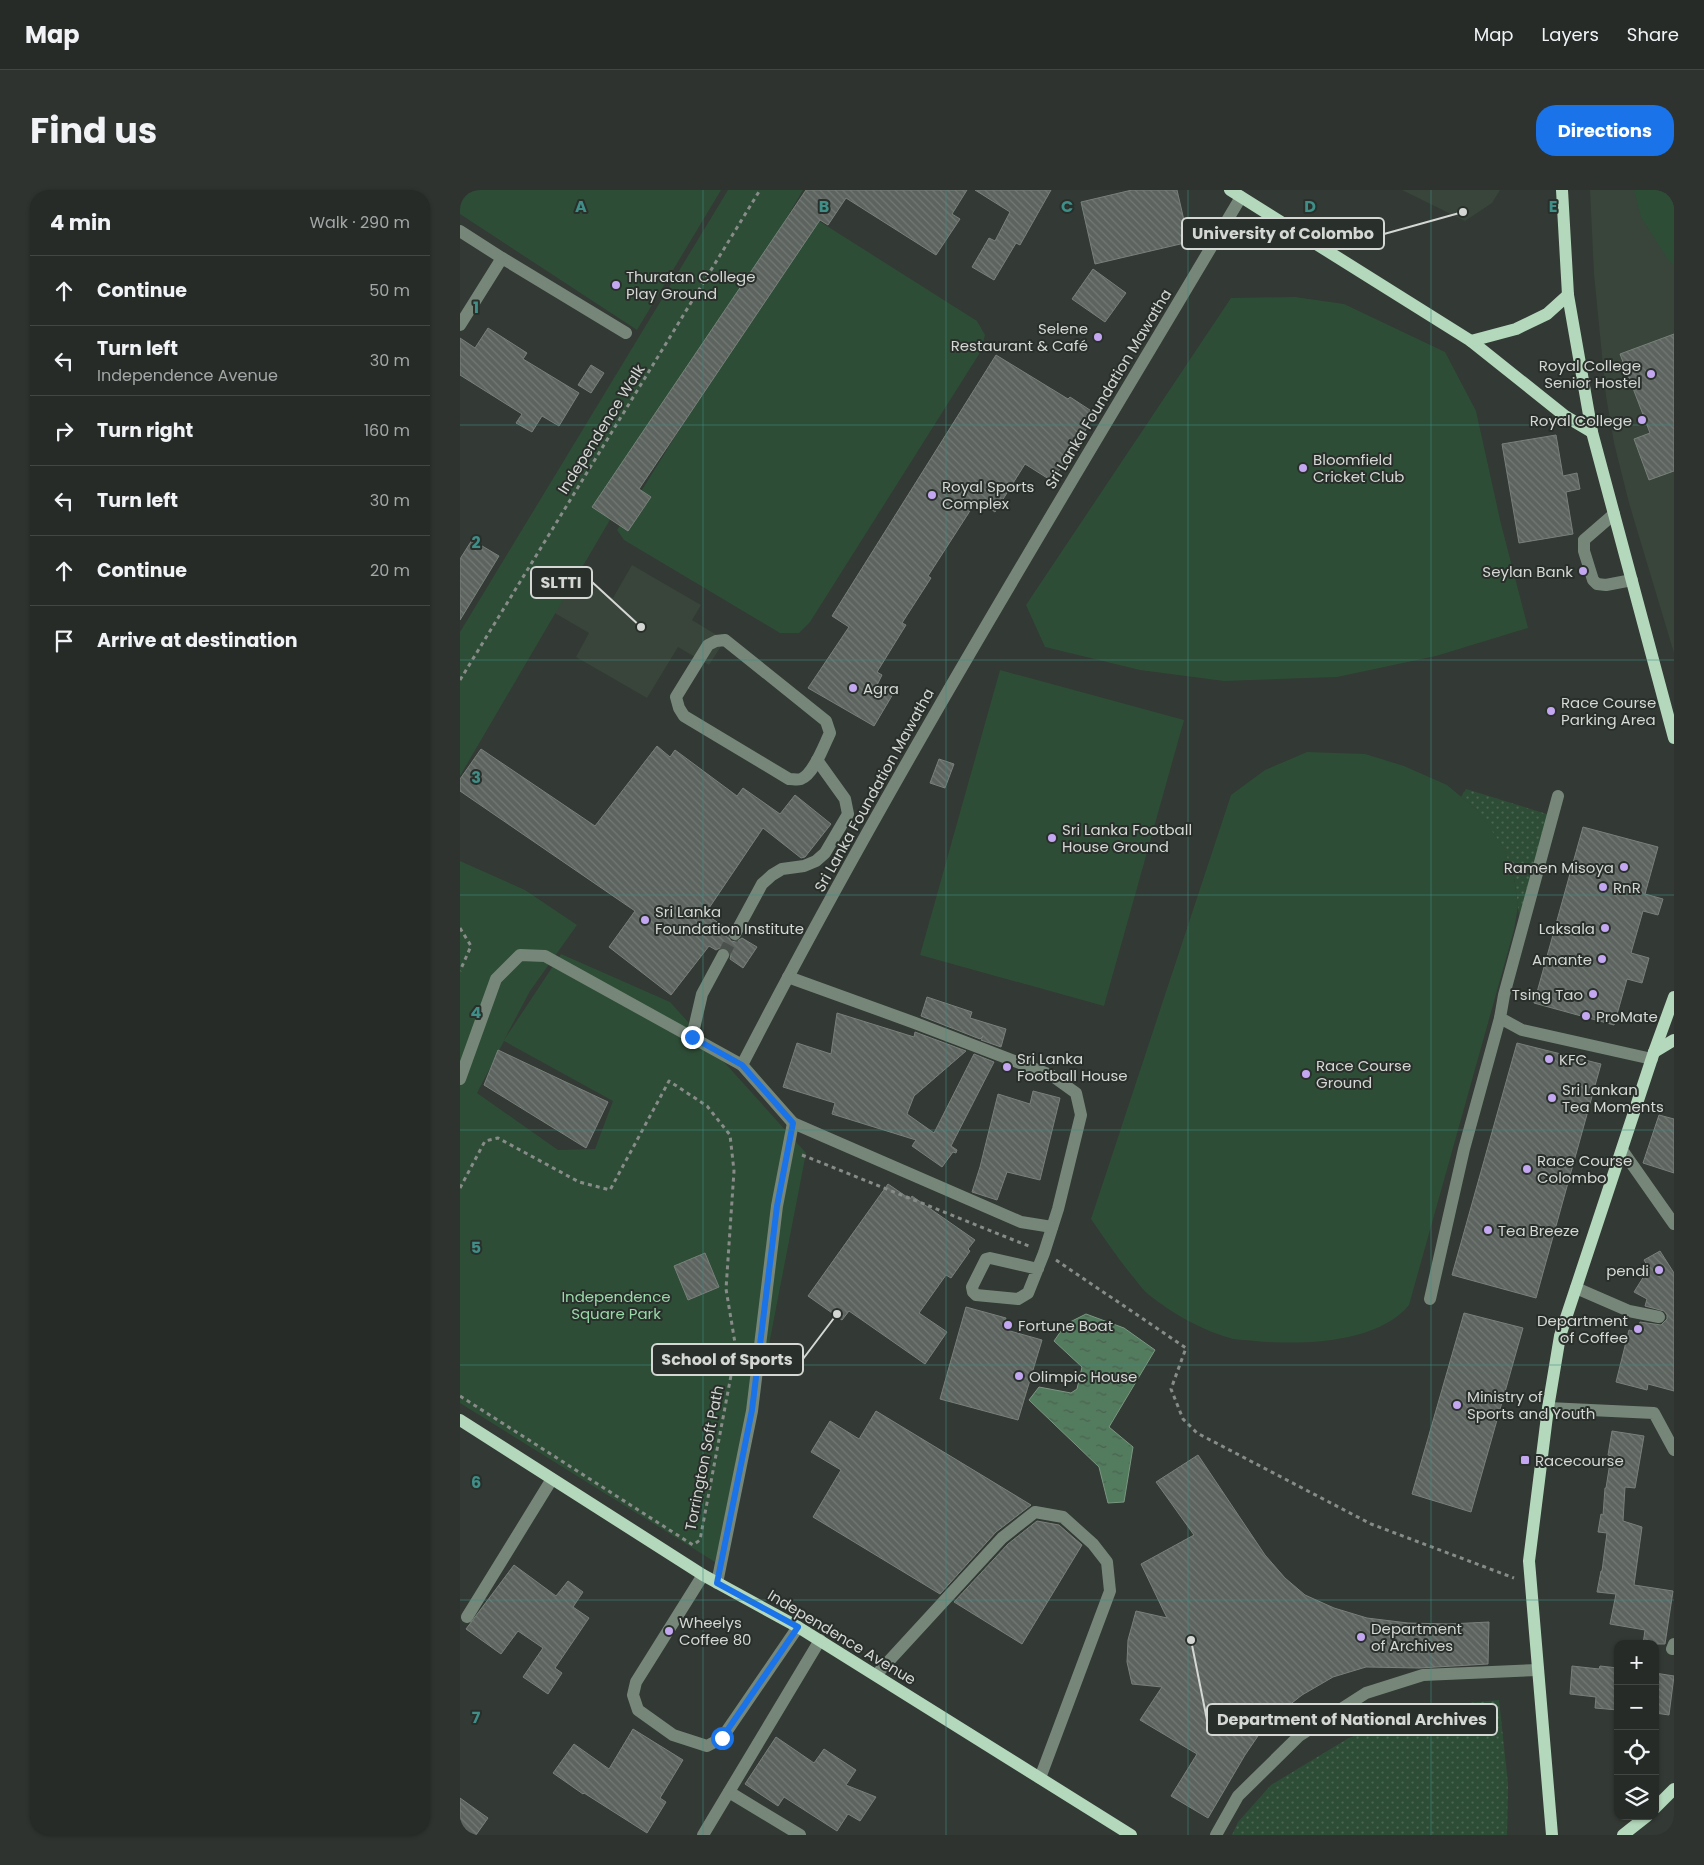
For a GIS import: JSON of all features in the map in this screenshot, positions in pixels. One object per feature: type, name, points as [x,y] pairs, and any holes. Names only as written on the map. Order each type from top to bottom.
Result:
[{"type":"main road","points":[[1562,190],[1568,295],[1592,432],[1674,738]]},
{"type":"main road","points":[[1236,193],[1471,341],[1565,416],[1592,432]]},
{"type":"main road","points":[[1471,341],[1516,329],[1547,314],[1568,295]]},
{"type":"main road","points":[[1552,1835],[1530,1561],[1548,1408],[1560,1336],[1674,997]]},
{"type":"main road","points":[[1653,1056],[1674,1040]]},
{"type":"main road","name":"Independence Avenue","points":[[460,1420],[703,1575],[820,1640],[1131,1835]]},
{"type":"main road","points":[[1659,1804],[1674,1790]]},
{"type":"main road","points":[[1623,1835],[1642,1820]]},
{"type":"street","name":"Sri Lanka Foundation Mawatha","points":[[742,1065],[788,977],[952,685],[1236,193]]},
{"type":"street","points":[[460,231],[626,333]]},
{"type":"street","points":[[460,325],[502,258]]},
{"type":"street","points":[[1614,514],[1584,540],[1584,551],[1593,580],[1597,584],[1606,585],[1632,580]]},
{"type":"street","points":[[725,640],[826,721],[830,733],[817,760],[806,776],[798,780],[789,779],[684,716],[676,698],[708,645],[716,641],[725,640]]},
{"type":"street","points":[[735,934],[762,884],[782,869],[804,866],[816,861],[825,853],[848,814],[845,798],[817,760]]},
{"type":"street","points":[[1430,1299],[1464,1149],[1558,796]]},
{"type":"street","points":[[460,1079],[496,979],[520,955],[545,956],[742,1065],[793,1123],[1021,1222],[1052,1227]]},
{"type":"street","points":[[692,1037],[702,994],[723,955]]},
{"type":"street","points":[[788,977],[1051,1075],[1076,1093],[1081,1115],[1052,1227],[1044,1253],[1038,1269],[1028,1293],[1018,1299],[976,1295],[972,1292],[972,1287],[986,1259],[990,1258],[1038,1269]]},
{"type":"street","points":[[1500,1018],[1522,1030],[1653,1056]]},
{"type":"street","points":[[717,1583],[752,1410],[777,1206],[793,1123]]},
{"type":"street","points":[[1622,1150],[1674,1224]]},
{"type":"street","points":[[1576,1288],[1629,1310],[1659,1317]]},
{"type":"street","points":[[1548,1408],[1654,1413],[1674,1450]]},
{"type":"street","points":[[468,1617],[552,1479]]},
{"type":"street","points":[[876,1675],[1002,1538],[1035,1512],[1063,1517],[1093,1544],[1106,1562],[1110,1592],[1040,1778]]},
{"type":"street","points":[[703,1575],[636,1682],[634,1695],[638,1710],[673,1735],[707,1746],[722,1738],[798,1627]]},
{"type":"street","points":[[703,1835],[820,1640]]},
{"type":"street","points":[[1216,1835],[1238,1796],[1300,1736],[1366,1693],[1423,1675],[1538,1670]]},
{"type":"street","points":[[729,1792],[800,1835]]},
{"type":"path","name":"Independence Walk","points":[[460,680],[760,190]]},
{"type":"path","points":[[460,928],[471,946],[460,971]]},
{"type":"path","name":"Torrington Soft Path","points":[[460,1188],[485,1141],[498,1138],[579,1182],[610,1190],[669,1081],[707,1106],[730,1135],[734,1171],[726,1289],[736,1349],[700,1540],[693,1545],[460,1396]]},
{"type":"path","points":[[788,1150],[1044,1253],[1186,1348],[1171,1389],[1183,1419],[1197,1433],[1371,1524],[1531,1585]]},
{"type":"shaded area","points":[[1402,190],[1500,190],[1492,203],[1465,221]]},
{"type":"shaded area","name":"Royal College","points":[[1590,190],[1674,190],[1674,653],[1629,503],[1614,443],[1606,396],[1594,274]]},
{"type":"shaded area","points":[[632,565],[701,605],[692,620],[725,640],[709,665],[678,647],[647,698],[576,657],[589,633],[541,605],[562,569],[613,598]]},
{"type":"green space","name":"Thuratan College Play Ground","points":[[460,190],[721,190],[637,330],[460,214]]},
{"type":"green space","points":[[728,190],[803,190],[460,776],[460,632]]},
{"type":"green space","points":[[1634,190],[1674,190],[1674,265],[1669,261],[1641,217]]},
{"type":"green space","points":[[819,221],[977,321],[985,335],[981,351],[810,622],[799,633],[780,633],[624,540],[617,530],[772,281]]},
{"type":"green space","name":"Bloomfield Cricket Club","points":[[1295,297],[1344,304],[1445,352],[1476,411],[1501,524],[1528,628],[1436,656],[1337,677],[1224,681],[1140,670],[1045,647],[1026,605],[1231,298]]},
{"type":"green space","name":"Sri Lanka Football House Ground","points":[[1000,670],[1184,720],[1104,1006],[920,955]]},
{"type":"green space","name":"Race Course Ground","points":[[1307,752],[1365,754],[1404,766],[1447,785],[1477,810],[1504,848],[1514,877],[1518,906],[1514,930],[1409,1305],[1395,1318],[1378,1328],[1358,1335],[1316,1342],[1294,1343],[1236,1339],[1222,1336],[1189,1321],[1149,1295],[1122,1264],[1091,1219],[1231,795],[1265,770]]},
{"type":"green space","points":[[1466,789],[1550,815],[1520,923],[1514,877],[1477,810],[1461,797]]},
{"type":"green space","name":"Independence Square Park","points":[[460,861],[525,890],[577,925],[530,991],[504,1040],[561,954],[670,1002],[806,1153],[766,1360],[715,1562],[460,1403]],"holes":[[[504,1041],[613,1101],[595,1149],[558,1150],[477,1093]]]},
{"type":"green space","points":[[1499,1700],[1508,1784],[1507,1835],[1232,1835],[1238,1822],[1271,1785],[1347,1739],[1416,1708]]},
{"type":"water","points":[[1086,1314],[1124,1328],[1155,1350],[1109,1427],[1133,1447],[1124,1502],[1108,1503],[1099,1467],[1029,1400],[1039,1387],[1071,1393],[1077,1389],[1082,1367],[1054,1341],[1066,1324]]},
{"type":"building","points":[[806,190],[967,190],[952,214],[960,219],[936,255],[846,198],[828,225],[820,220],[639,489],[651,497],[628,531],[592,507]]},
{"type":"building","points":[[975,190],[1051,190],[1020,245],[1016,243],[994,280],[972,267],[989,238],[995,241],[1010,212]]},
{"type":"building","points":[[1132,190],[1177,190],[1189,242],[1095,264],[1081,202]]},
{"type":"building","points":[[1093,269],[1126,293],[1105,322],[1072,299]]},
{"type":"building","points":[[488,328],[527,353],[523,359],[579,393],[559,426],[542,416],[532,432],[516,423],[522,414],[460,375],[460,338],[475,348]]},
{"type":"building","points":[[1674,334],[1674,471],[1649,480],[1634,439],[1650,433],[1620,354]]},
{"type":"building","name":"Royal Sports Complex","points":[[996,355],[1096,414],[1052,481],[1025,464],[995,512],[977,500],[928,576],[931,578],[902,623],[906,625],[877,672],[882,675],[877,685],[893,694],[874,726],[808,688],[849,627],[832,616]]},
{"type":"building","points":[[591,365],[604,373],[591,393],[578,385]]},
{"type":"building","points":[[1556,435],[1563,476],[1577,473],[1580,489],[1566,492],[1573,534],[1519,543],[1502,444]]},
{"type":"building","points":[[472,540],[499,556],[460,620],[460,559]]},
{"type":"building","points":[[657,746],[670,757],[675,750],[737,796],[743,788],[780,814],[795,795],[831,824],[805,857],[801,858],[763,828],[705,914],[728,929],[727,935],[731,941],[736,942],[742,938],[757,947],[743,968],[730,959],[731,954],[727,948],[722,947],[716,950],[709,946],[671,995],[609,947],[635,911],[460,791],[460,779],[481,749],[595,826]]},
{"type":"building","points":[[939,759],[954,764],[945,788],[930,783]]},
{"type":"building","points":[[1583,827],[1658,847],[1645,894],[1663,899],[1658,915],[1643,911],[1631,953],[1649,958],[1642,983],[1627,979],[1614,1025],[1534,1003]]},
{"type":"building","points":[[927,997],[972,1012],[970,1018],[1006,1029],[1001,1047],[981,1040],[983,1036],[980,1039],[921,1016]]},
{"type":"building","points":[[837,1013],[914,1037],[915,1032],[966,1051],[914,1096],[907,1114],[934,1133],[974,1054],[994,1062],[951,1146],[957,1150],[956,1153],[953,1152],[942,1167],[912,1146],[916,1140],[832,1114],[835,1103],[783,1087],[797,1043],[831,1054]]},
{"type":"building","name":"Race Course Colombo","points":[[1517,1043],[1601,1064],[1536,1298],[1452,1275]]},
{"type":"building","points":[[498,1050],[608,1102],[586,1148],[484,1085]]},
{"type":"building","points":[[1033,1091],[1060,1098],[1040,1180],[1007,1172],[997,1200],[972,1192],[998,1094],[1030,1104]]},
{"type":"building","points":[[1659,1115],[1674,1119],[1674,1173],[1643,1163]]},
{"type":"building","points":[[888,1184],[910,1199],[912,1196],[975,1240],[968,1249],[970,1251],[951,1278],[946,1275],[919,1313],[947,1332],[925,1364],[849,1311],[842,1320],[808,1296]]},
{"type":"building","points":[[1660,1251],[1674,1273],[1674,1391],[1648,1384],[1647,1390],[1616,1382],[1629,1330],[1637,1332],[1640,1322],[1661,1325],[1667,1319],[1664,1311],[1645,1306],[1647,1299],[1634,1292],[1649,1268],[1644,1260]]},
{"type":"building","points":[[705,1253],[719,1287],[688,1300],[674,1266]]},
{"type":"building","points":[[966,1307],[1006,1318],[1003,1329],[1042,1340],[1018,1420],[940,1399]]},
{"type":"building","points":[[1464,1313],[1523,1328],[1471,1512],[1412,1494]]},
{"type":"building","points":[[876,1411],[1031,1505],[996,1532],[940,1594],[813,1517],[841,1470],[811,1452],[830,1421],[859,1439]]},
{"type":"building","points":[[1612,1431],[1644,1436],[1635,1488],[1625,1487],[1623,1521],[1642,1527],[1634,1585],[1673,1591],[1665,1644],[1659,1644],[1659,1640],[1644,1640],[1645,1630],[1610,1624],[1616,1594],[1597,1592],[1607,1533],[1598,1532],[1601,1514],[1603,1515],[1605,1488],[1611,1456],[1608,1455]]},
{"type":"building","name":"Department of Archives","points":[[1198,1455],[1265,1555],[1285,1578],[1305,1595],[1334,1608],[1367,1618],[1408,1623],[1449,1624],[1489,1622],[1488,1664],[1419,1668],[1366,1667],[1333,1677],[1302,1695],[1278,1714],[1260,1733],[1208,1818],[1171,1796],[1197,1754],[1140,1720],[1162,1687],[1132,1684],[1127,1662],[1128,1640],[1136,1611],[1167,1618],[1141,1564],[1194,1535],[1156,1482]]},
{"type":"building","points":[[1037,1521],[1059,1525],[1082,1545],[1022,1644],[954,1602],[1008,1544]]},
{"type":"building","points":[[514,1565],[556,1596],[568,1581],[583,1592],[573,1607],[589,1618],[555,1668],[562,1673],[548,1694],[523,1677],[543,1648],[518,1631],[501,1654],[466,1629]]},
{"type":"building","points":[[1572,1666],[1599,1669],[1600,1666],[1614,1668],[1614,1710],[1595,1708],[1596,1697],[1570,1694]]},
{"type":"building","points":[[1659,1674],[1674,1676],[1669,1715],[1659,1714]]},
{"type":"building","points":[[633,1729],[683,1760],[660,1798],[666,1802],[647,1833],[583,1794],[553,1773],[574,1744],[609,1769]]},
{"type":"building","points":[[776,1737],[814,1763],[824,1749],[856,1770],[846,1785],[876,1797],[860,1821],[848,1814],[837,1831],[784,1797],[778,1806],[745,1784]]},
{"type":"building","points":[[460,1798],[488,1818],[476,1835],[460,1835]]},
{"type":"tunnel","points":[[723,955],[735,934]]},
{"type":"place","name":"University of Colombo","points":[[1463,212]]},
{"type":"place","name":"Thuratan College Play Ground","points":[[616,285]]},
{"type":"place","name":"Selene Restaurant & Café","points":[[1098,337]]},
{"type":"place","name":"Royal College Senior Hostel","points":[[1651,374]]},
{"type":"place","name":"Royal College","points":[[1642,420]]},
{"type":"place","name":"Bloomfield Cricket Club","points":[[1303,468]]},
{"type":"place","name":"Royal Sports Complex","points":[[932,495]]},
{"type":"place","name":"Seylan Bank","points":[[1583,571]]},
{"type":"place","name":"SLTTI","points":[[641,627]]},
{"type":"place","name":"Agra","points":[[853,688]]},
{"type":"place","name":"Race Course Parking Area","points":[[1551,711]]},
{"type":"place","name":"Sri Lanka Football House Ground","points":[[1052,838]]},
{"type":"place","name":"Ramen Misoya","points":[[1624,867]]},
{"type":"place","name":"RnR","points":[[1603,887]]},
{"type":"place","name":"Sri Lanka Foundation Institute","points":[[645,920]]},
{"type":"place","name":"Laksala","points":[[1605,928]]},
{"type":"place","name":"Amante","points":[[1602,959]]},
{"type":"place","name":"Tsing Tao","points":[[1593,994]]},
{"type":"place","name":"ProMate","points":[[1586,1016]]},
{"type":"place","name":"KFC","points":[[1549,1059]]},
{"type":"place","name":"Sri Lanka Football House","points":[[1007,1067]]},
{"type":"place","name":"Race Course Ground","points":[[1306,1074]]},
{"type":"place","name":"Sri Lankan Tea Moments","points":[[1552,1098]]},
{"type":"place","name":"Race Course Colombo","points":[[1527,1169]]},
{"type":"place","name":"Tea Breeze","points":[[1488,1230]]},
{"type":"place","name":"pendi","points":[[1659,1270]]},
{"type":"place","name":"School of Sports","points":[[837,1314]]},
{"type":"place","name":"Fortune Boat","points":[[1008,1325]]},
{"type":"place","name":"Department of Coffee","points":[[1638,1329]]},
{"type":"place","name":"Olimpic House","points":[[1019,1376]]},
{"type":"place","name":"Ministry of Sports and Youth","points":[[1457,1405]]},
{"type":"place","name":"Racecourse","points":[[1525,1460]]},
{"type":"place","name":"Wheelys Coffee 80","points":[[669,1631]]},
{"type":"place","name":"Department of Archives","points":[[1361,1637]]},
{"type":"place","name":"Department of National Archives","points":[[1191,1640]]},
{"type":"route","points":[[692,1037],[742,1065],[793,1123],[777,1206],[752,1410],[717,1583],[798,1627],[722,1738]]}]
